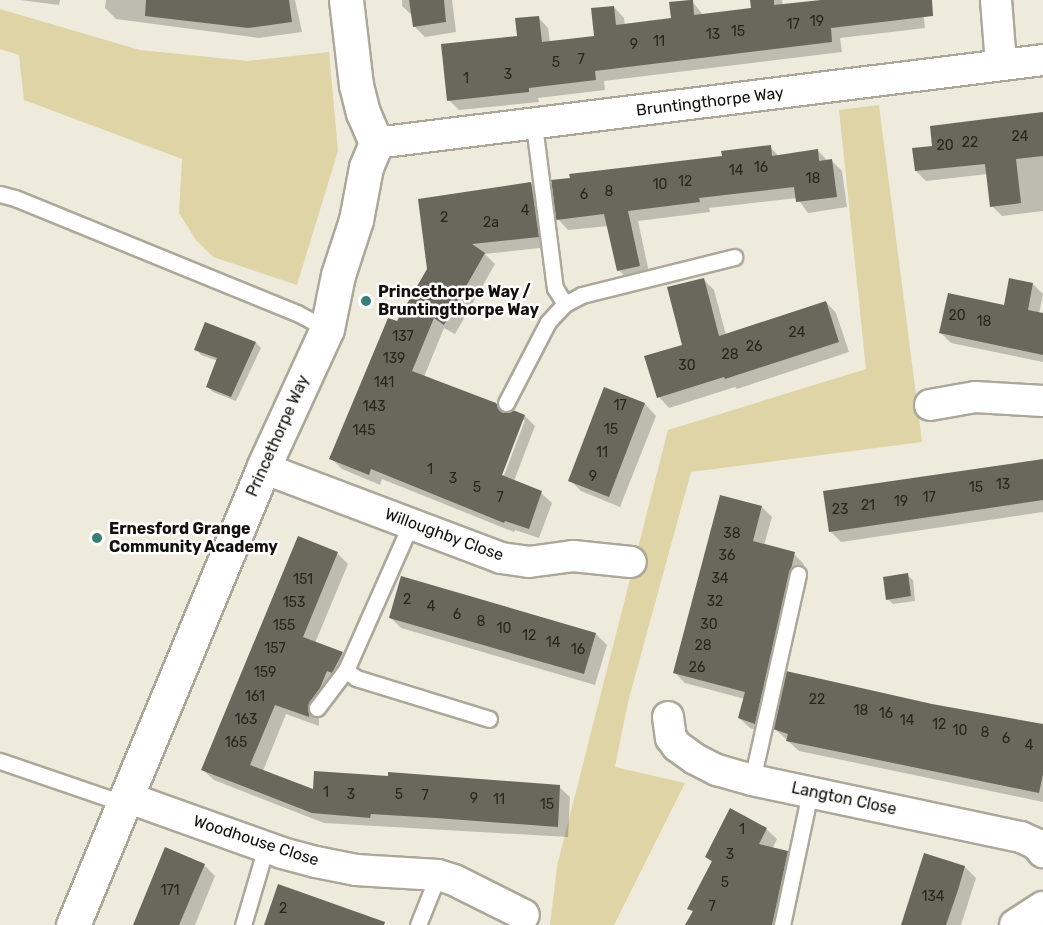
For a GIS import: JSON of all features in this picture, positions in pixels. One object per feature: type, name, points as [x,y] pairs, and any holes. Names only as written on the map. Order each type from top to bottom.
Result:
[{"type":"street","points":[[346,0],[356,86],[363,112],[376,143]]},
{"type":"street","points":[[996,0],[1001,64]]},
{"type":"street","name":"Bruntingthorpe Way","points":[[376,143],[1043,60]]},
{"type":"street","name":"Princethorpe Way","points":[[73,925],[263,468],[327,329],[338,274],[356,220],[366,167],[376,143]]},
{"type":"street","points":[[930,405],[975,398],[1043,401]]},
{"type":"street","name":"Willoughby Close","points":[[263,468],[501,558],[530,562],[573,556],[631,562]]},
{"type":"street","name":"Langton Close","points":[[668,717],[671,738],[685,753],[717,770],[752,780],[1021,837],[1036,844],[1043,852]]},
{"type":"street","name":"Woodhouse Close","points":[[125,800],[266,847],[346,868],[438,875],[454,880],[524,915]]},
{"type":"street","points":[[1015,925],[1043,907]]},
{"type":"lane","points":[[534,125],[555,288],[565,304]]},
{"type":"lane","points":[[0,194],[15,198],[286,309],[327,329]]},
{"type":"lane","points":[[506,404],[549,322],[565,304],[582,295],[734,256]]},
{"type":"lane","points":[[316,708],[346,670],[411,523]]},
{"type":"lane","points":[[752,780],[798,574]]},
{"type":"lane","points":[[346,670],[356,678],[489,719]]},
{"type":"lane","points":[[0,761],[125,800]]},
{"type":"lane","points":[[782,925],[810,792]]},
{"type":"lane","points":[[243,925],[266,847]]},
{"type":"lane","points":[[418,925],[438,875]]},
{"type":"shaded area","points":[[0,9],[140,50],[248,61],[329,52],[338,151],[297,285],[213,257],[196,240],[179,213],[182,159],[24,100],[19,55],[0,49]]},
{"type":"shaded area","points":[[879,105],[922,442],[691,472],[628,702],[615,767],[685,783],[614,925],[550,925],[557,866],[668,430],[866,369],[839,110]]},
{"type":"building","points":[[146,0],[289,0],[292,22],[248,28],[145,16]]},
{"type":"building","points":[[409,0],[444,0],[446,22],[413,27]]},
{"type":"building","points":[[693,0],[694,15],[751,8],[750,0],[774,0],[774,5],[821,0],[932,0],[933,16],[831,28],[832,42],[595,71],[596,80],[529,88],[529,92],[447,101],[441,44],[517,36],[515,18],[539,16],[542,42],[594,36],[591,8],[614,6],[616,25],[671,18],[669,2]]},
{"type":"building","points":[[1043,112],[1043,156],[1016,159],[1021,203],[990,207],[985,164],[915,171],[912,148],[932,146],[930,126]]},
{"type":"building","points":[[771,145],[772,156],[818,149],[819,161],[832,159],[837,197],[796,202],[794,187],[699,198],[700,202],[628,211],[640,266],[617,271],[604,214],[556,220],[551,180],[570,178],[569,174],[722,156],[721,151]]},
{"type":"building","points":[[531,182],[539,237],[472,244],[485,253],[444,325],[434,318],[412,371],[496,403],[502,412],[513,410],[525,415],[502,475],[542,491],[529,529],[505,521],[504,523],[371,469],[369,475],[329,459],[388,318],[397,321],[427,269],[418,199]]},
{"type":"building","points":[[704,278],[719,336],[826,301],[839,342],[725,379],[724,377],[657,398],[644,356],[682,345],[667,287]]},
{"type":"building","points":[[1009,278],[1033,283],[1028,310],[1043,313],[1043,355],[939,333],[948,293],[1004,305]]},
{"type":"building","points":[[205,322],[256,342],[231,397],[206,387],[217,358],[194,350]]},
{"type":"building","points":[[604,387],[645,403],[609,497],[568,481]]},
{"type":"building","points":[[1043,459],[1043,500],[829,532],[823,491]]},
{"type":"building","points":[[720,495],[762,506],[753,541],[795,552],[755,724],[738,718],[745,692],[673,673]]},
{"type":"building","points":[[298,536],[338,552],[303,637],[343,652],[332,673],[327,671],[320,688],[309,703],[309,717],[275,705],[250,765],[313,789],[314,771],[388,776],[388,772],[560,785],[558,827],[371,814],[370,818],[312,813],[201,770]]},
{"type":"building","points":[[908,573],[911,596],[886,600],[883,577]]},
{"type":"building","points":[[401,576],[596,633],[584,674],[389,618]]},
{"type":"building","points":[[786,671],[932,704],[1043,724],[1043,774],[1039,793],[786,741],[788,734],[773,729]]},
{"type":"building","points":[[730,808],[767,828],[759,844],[788,851],[772,925],[685,925],[693,911],[687,909],[712,861],[705,857]]},
{"type":"building","points":[[165,847],[205,864],[179,925],[133,925]]},
{"type":"building","points":[[924,853],[965,866],[958,890],[946,925],[901,925]]},
{"type":"building","points":[[278,884],[385,922],[384,925],[264,925]]},
{"type":"place","name":"Princethorpe Way / Bruntingthorpe Way","points":[[366,301]]},
{"type":"place","name":"Ernesford Grange Community Academy","points":[[97,538]]}]
